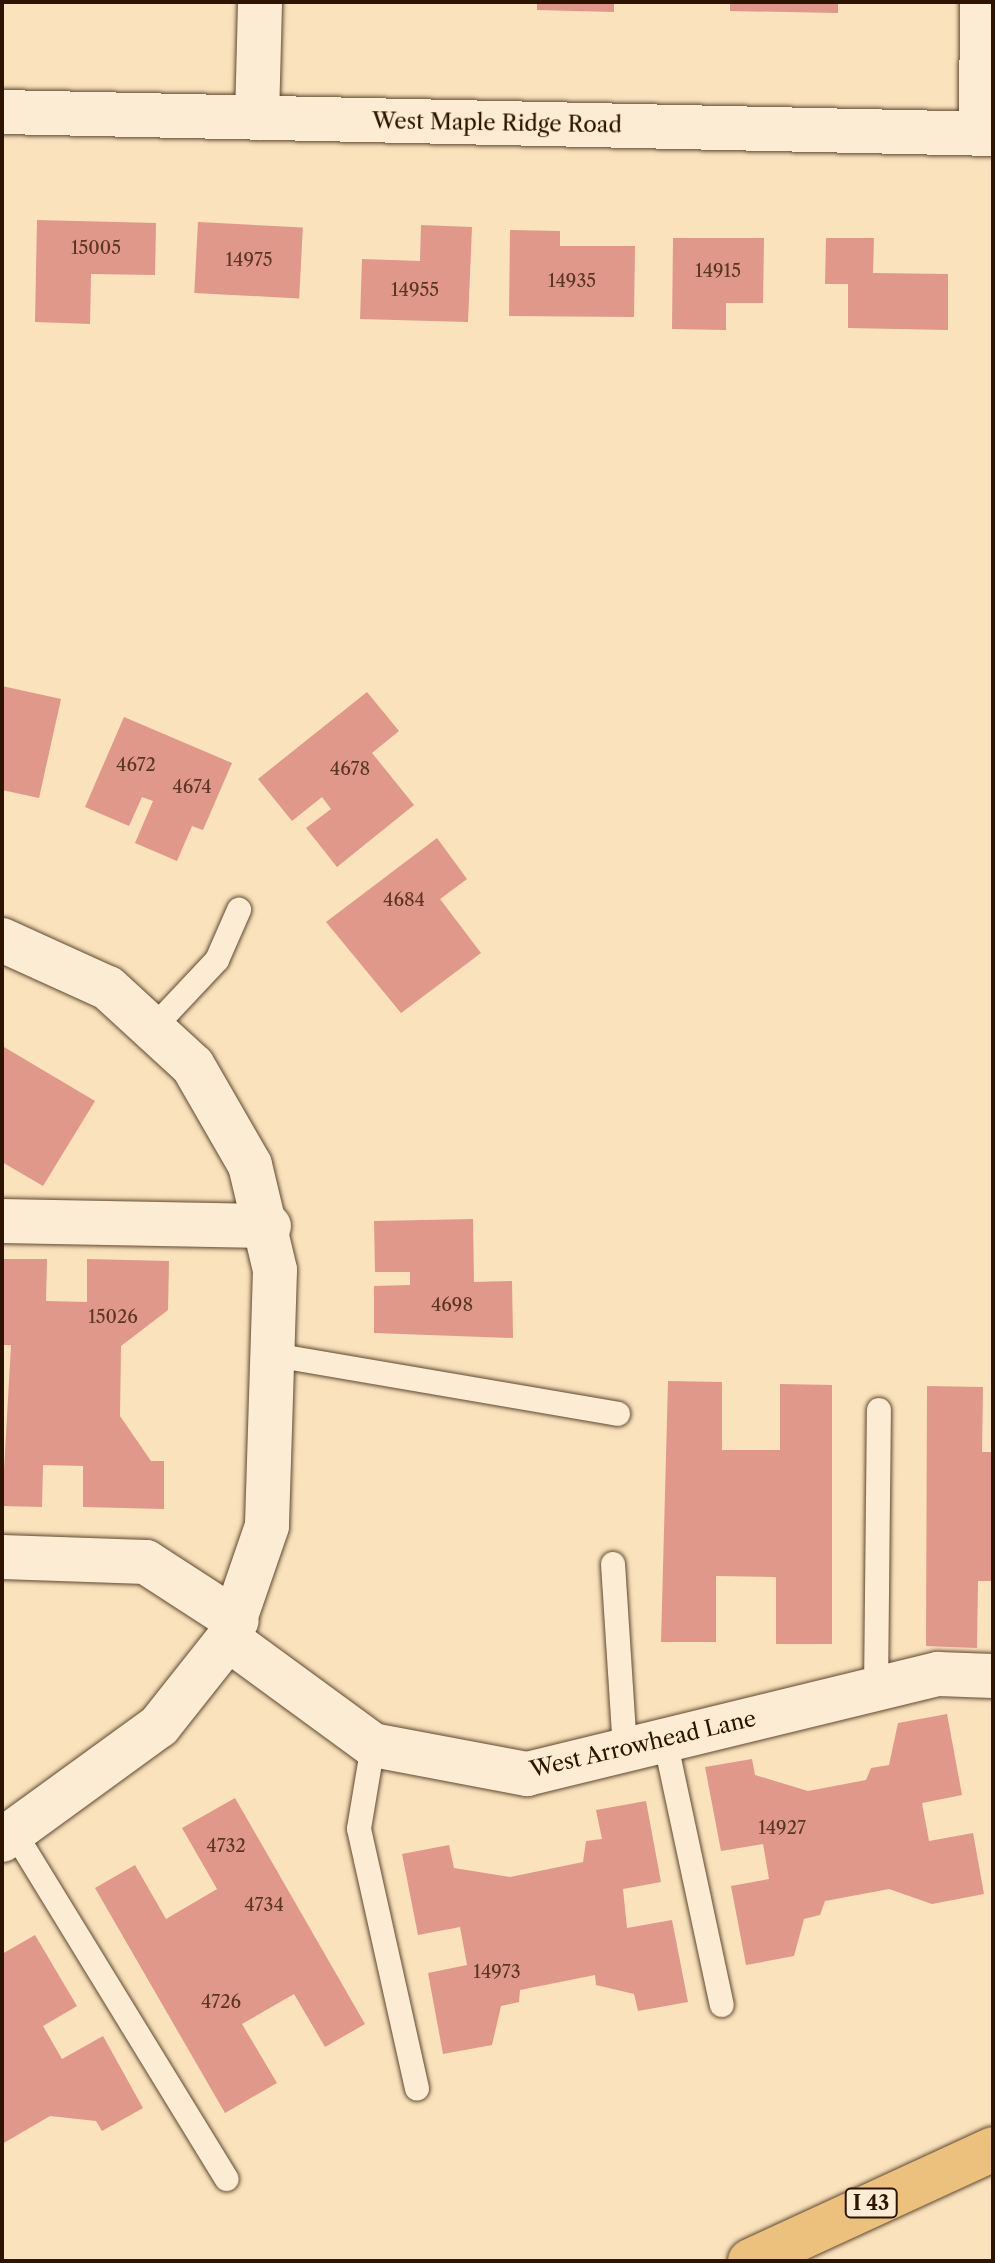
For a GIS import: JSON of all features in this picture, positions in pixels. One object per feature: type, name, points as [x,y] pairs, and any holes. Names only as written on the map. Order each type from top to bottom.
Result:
[{"type":"highway","name":"I 43","points":[[750,2261],[993,2149]]},
{"type":"street","points":[[257,118],[260,2]]},
{"type":"street","points":[[982,2],[987,134]]},
{"type":"street","name":"West Maple Ridge Road","points":[[2,112],[987,134]]},
{"type":"street","points":[[2,940],[85,975],[155,1026],[223,1109],[269,1226],[274,1355],[267,1526],[232,1630],[159,1726],[8,1836]]},
{"type":"street","points":[[2,1221],[269,1226]]},
{"type":"street","name":"West Arrowhead Lane","points":[[2,1557],[146,1562],[373,1745],[527,1774],[938,1674],[993,1676]]},
{"type":"lane","points":[[155,1026],[217,960],[239,910]]},
{"type":"lane","points":[[274,1355],[618,1414]]},
{"type":"lane","points":[[876,1689],[879,1410]]},
{"type":"lane","points":[[613,1564],[645,1745],[722,2005]]},
{"type":"lane","points":[[373,1745],[359,1829],[417,2089]]},
{"type":"lane","points":[[8,1836],[227,2179]]},
{"type":"building","points":[[537,2],[614,2],[614,12],[537,10]]},
{"type":"building","points":[[730,2],[838,2],[838,13],[730,11]]},
{"type":"building","points":[[37,220],[156,223],[155,275],[91,274],[90,324],[35,322]]},
{"type":"building","points":[[198,222],[303,227],[299,298],[194,293]]},
{"type":"building","points":[[421,225],[472,227],[468,322],[360,319],[362,259],[420,261]]},
{"type":"building","points":[[510,230],[560,231],[560,246],[635,246],[634,317],[509,316]]},
{"type":"building","points":[[673,238],[764,238],[763,303],[726,303],[726,330],[672,329]]},
{"type":"building","points":[[826,238],[874,238],[873,273],[948,274],[948,330],[848,328],[848,284],[825,284]]},
{"type":"building","points":[[2,686],[61,699],[39,798],[2,790]]},
{"type":"building","points":[[367,692],[399,731],[372,753],[414,805],[337,867],[306,828],[331,809],[322,797],[292,821],[258,779]]},
{"type":"building","points":[[124,717],[232,763],[203,830],[192,826],[177,861],[135,843],[153,801],[142,797],[129,826],[85,807]]},
{"type":"building","points":[[437,838],[467,879],[440,899],[481,953],[401,1013],[326,922]]},
{"type":"building","points":[[4,1047],[95,1101],[43,1186],[2,1162]]},
{"type":"building","points":[[473,1219],[474,1282],[512,1281],[513,1338],[374,1333],[374,1286],[410,1285],[410,1272],[375,1272],[374,1221]]},
{"type":"building","points":[[2,1259],[47,1259],[46,1301],[87,1302],[87,1259],[169,1261],[168,1310],[121,1346],[120,1416],[151,1461],[164,1461],[164,1509],[83,1507],[83,1466],[43,1465],[42,1507],[2,1506],[11,1345],[2,1345]]},
{"type":"building","points":[[668,1381],[722,1382],[722,1450],[780,1450],[780,1384],[832,1385],[832,1644],[776,1644],[776,1577],[716,1576],[716,1642],[661,1642]]},
{"type":"building","points":[[927,1386],[983,1387],[982,1452],[993,1452],[993,1581],[978,1581],[977,1648],[926,1646]]},
{"type":"building","points":[[947,1714],[962,1795],[922,1803],[929,1841],[973,1833],[984,1894],[932,1904],[889,1889],[825,1901],[820,1915],[804,1919],[794,1956],[746,1965],[731,1886],[769,1879],[763,1844],[721,1851],[705,1767],[752,1759],[755,1775],[808,1791],[866,1780],[871,1768],[889,1765],[898,1723]]},
{"type":"building","points":[[235,1798],[365,2024],[325,2047],[294,1994],[242,2024],[277,2083],[225,2113],[95,1888],[135,1865],[166,1919],[217,1889],[182,1828]]},
{"type":"building","points":[[646,1801],[661,1882],[623,1889],[627,1928],[672,1920],[688,2002],[638,2011],[634,1994],[596,1985],[595,1975],[520,1990],[519,2002],[501,2006],[492,2045],[443,2054],[428,1973],[467,1965],[460,1927],[418,1935],[402,1854],[449,1845],[454,1868],[510,1877],[583,1862],[586,1841],[602,1839],[596,1810]]},
{"type":"building","points":[[35,1935],[77,2006],[43,2026],[62,2059],[103,2036],[143,2108],[102,2131],[96,2121],[50,2116],[2,2144],[2,1954]]}]
